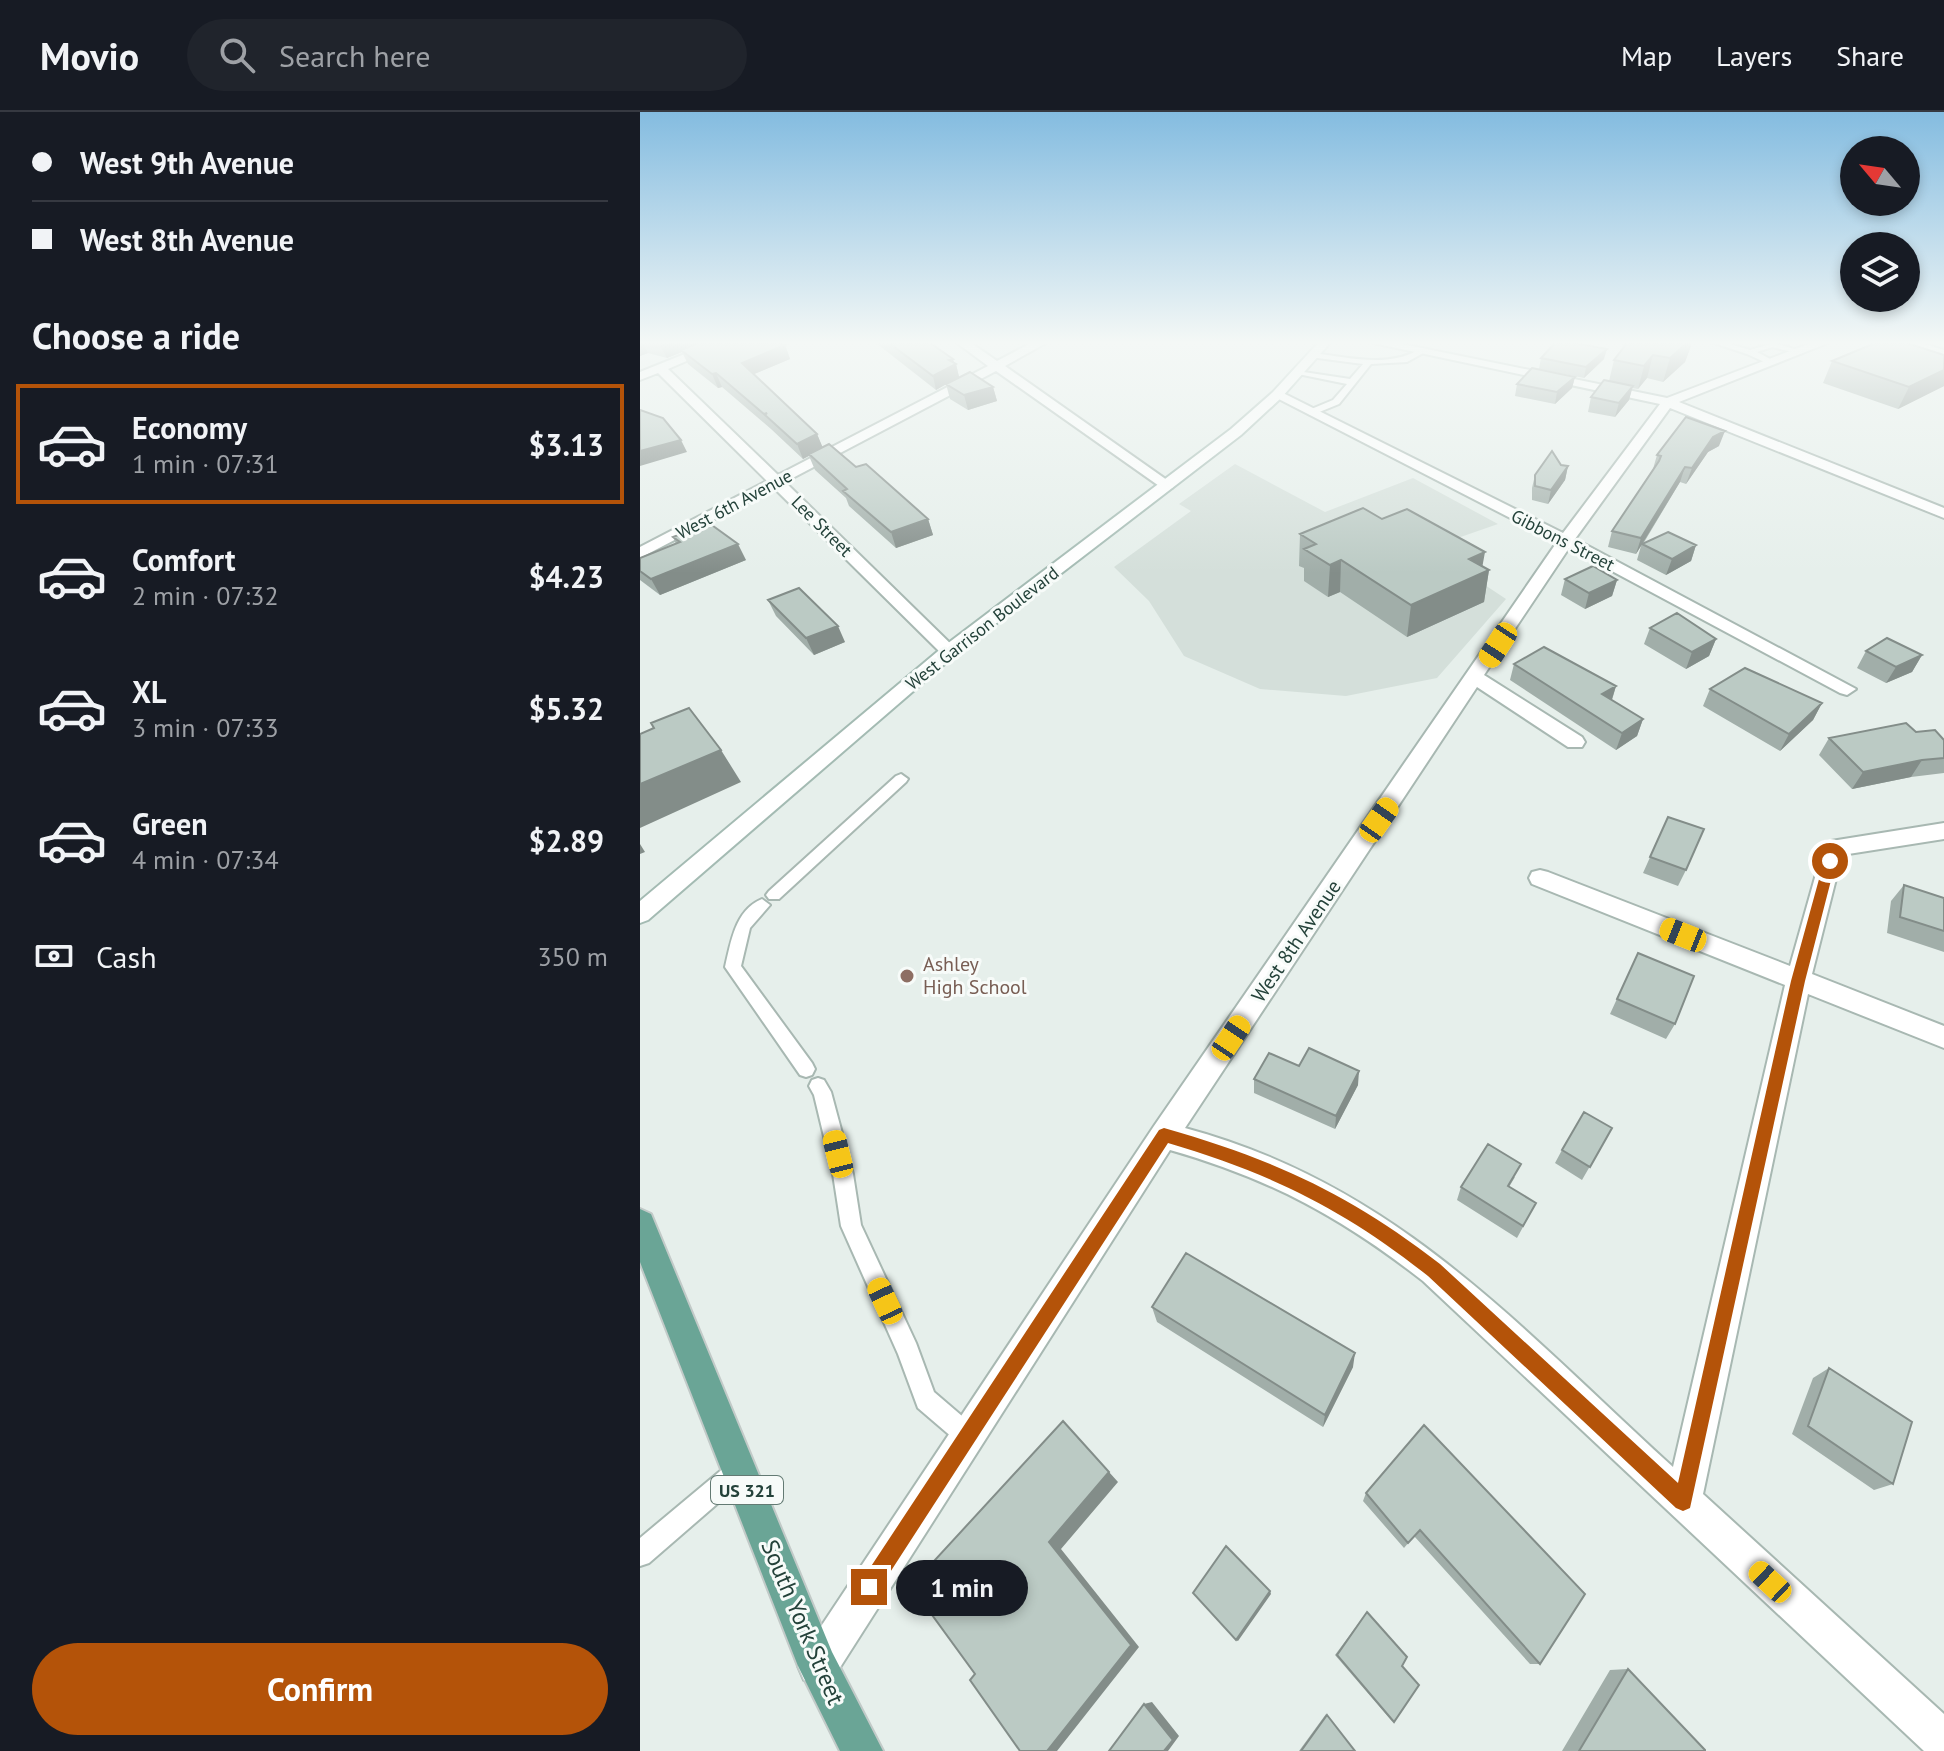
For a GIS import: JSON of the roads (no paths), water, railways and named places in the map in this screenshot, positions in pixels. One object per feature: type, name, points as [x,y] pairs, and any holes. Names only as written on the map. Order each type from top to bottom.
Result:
[{"type":"main road","name":"South York Street","points":[[640,1224],[818,1666],[862,1751]]},
{"type":"street","name":"Lee Street","points":[[713,419],[949,651]]},
{"type":"street","name":"West 6th Avenue","points":[[640,553],[894,419]]},
{"type":"street","points":[[1075,419],[1167,485]]},
{"type":"street","name":"West Garrison Boulevard","points":[[640,914],[949,651],[1250,419]]},
{"type":"street","name":"Gibbons Street","points":[[1327,419],[1566,540],[1847,689]]},
{"type":"street","name":"West 8th Avenue","points":[[818,1666],[1164,1135],[1476,678],[1566,540],[1655,419]]},
{"type":"street","points":[[1711,419],[1944,513]]},
{"type":"street","points":[[1476,678],[1575,742]]},
{"type":"street","points":[[1683,1501],[1798,981],[1833,848],[1944,831]]},
{"type":"street","points":[[1540,878],[1944,1037]]},
{"type":"street","points":[[1164,1135],[1236,1156],[1292,1180],[1393,1237],[1434,1270],[1944,1742]]},
{"type":"lane","points":[[901,779],[743,926],[733,967],[812,1077],[843,1174],[851,1226],[908,1351],[926,1400],[968,1436]]},
{"type":"lane","points":[[640,1554],[739,1470]]},
{"type":"place","name":"Ashley High School","points":[[907,976]]}]
